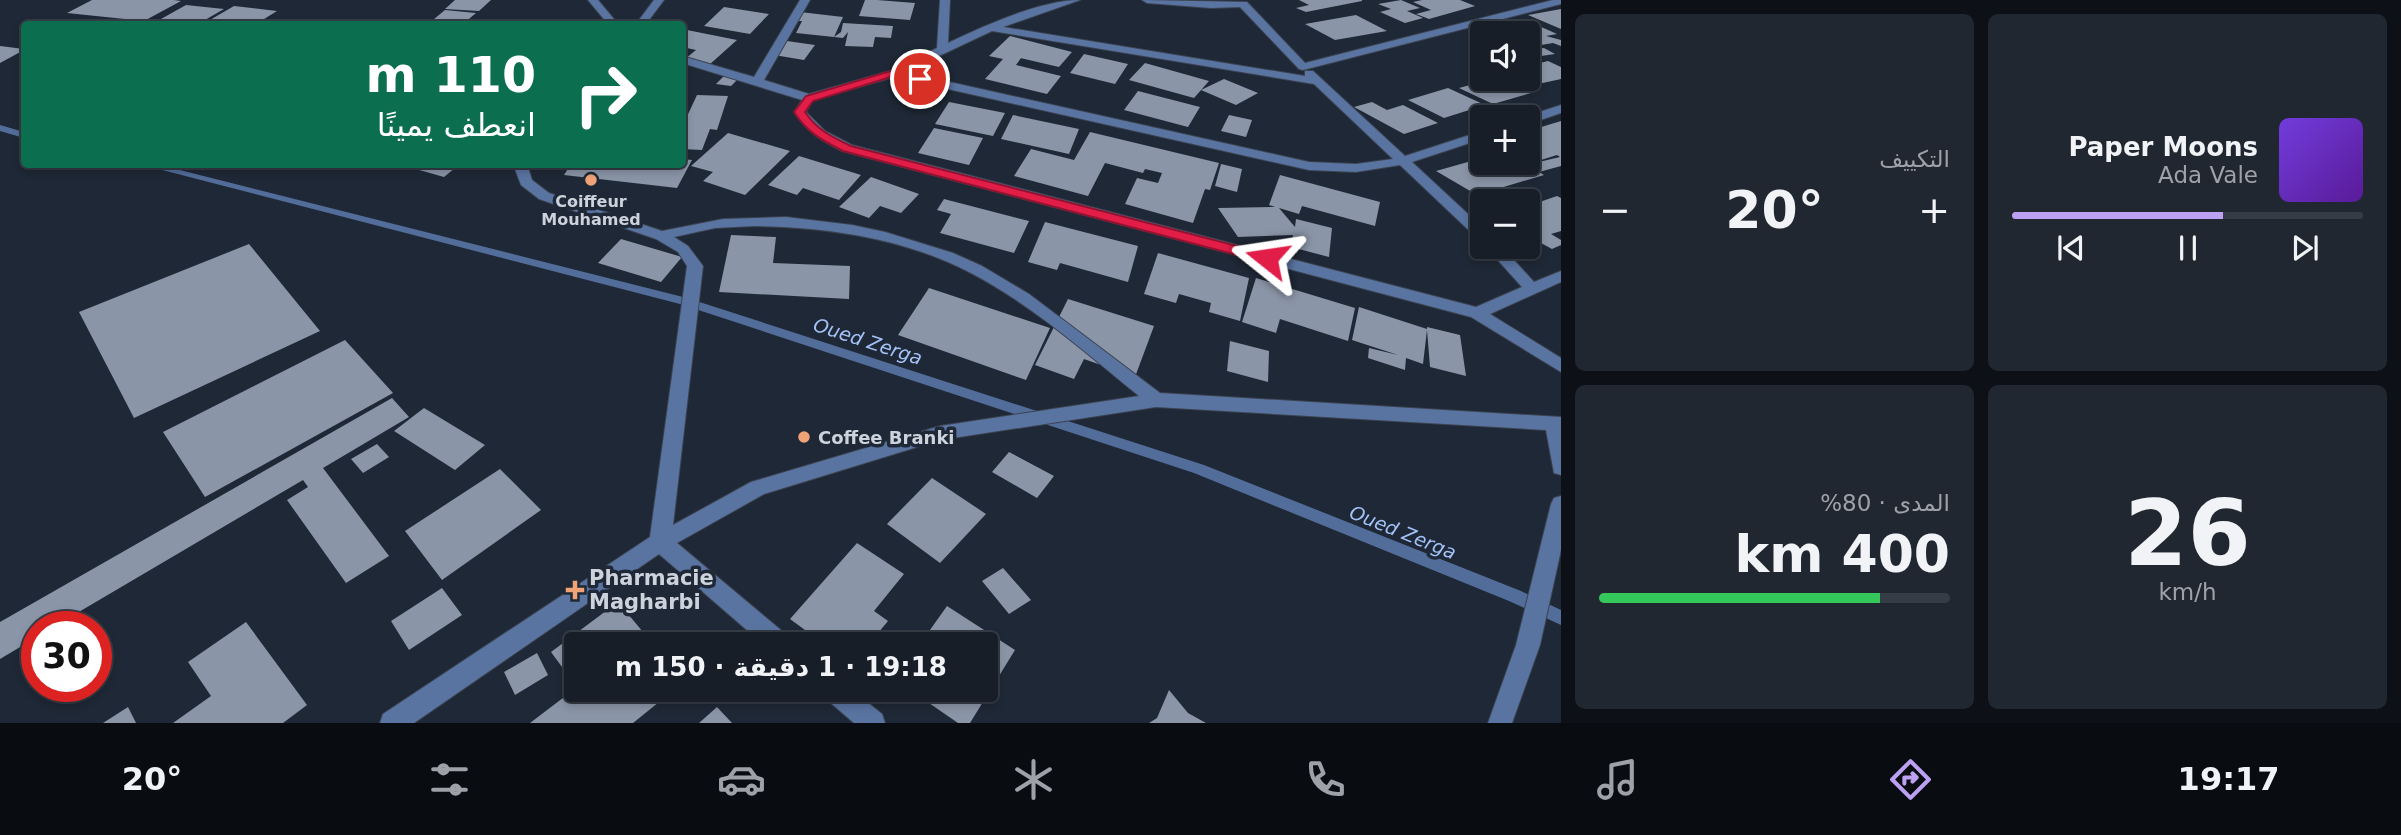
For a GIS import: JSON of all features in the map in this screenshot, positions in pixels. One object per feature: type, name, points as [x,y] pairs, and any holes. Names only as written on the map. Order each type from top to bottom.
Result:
[{"type":"street","points":[[593,0],[610,21]]},
{"type":"street","points":[[643,21],[659,0]]},
{"type":"street","points":[[758,81],[805,0]]},
{"type":"street","points":[[942,50],[945,0]]},
{"type":"street","points":[[686,60],[809,98],[894,73],[988,27],[1075,0]]},
{"type":"street","points":[[1147,0],[1212,5],[1259,0]]},
{"type":"street","points":[[1303,67],[1561,1]]},
{"type":"street","points":[[1241,2],[1317,81],[1470,224]]},
{"type":"street","points":[[988,27],[1317,81]]},
{"type":"street","points":[[894,73],[1309,166],[1343,171],[1401,162],[1470,139]]},
{"type":"street","points":[[809,98],[800,112],[808,125],[822,136],[847,148],[1477,313],[1561,366]]},
{"type":"street","points":[[1540,116],[1561,108]]},
{"type":"street","points":[[521,168],[526,182],[544,196],[660,236],[683,248],[695,266],[660,542]]},
{"type":"street","points":[[660,236],[721,223],[773,222],[835,226],[920,246],[976,269],[1063,327],[1156,400]]},
{"type":"street","points":[[1505,259],[1532,289]]},
{"type":"street","points":[[1477,313],[1561,275]]},
{"type":"street","points":[[392,723],[660,542],[758,488],[940,433],[1156,400],[1557,424],[1561,467]]},
{"type":"street","points":[[1500,723],[1528,645],[1561,504]]},
{"type":"street","points":[[660,542],[766,632]]},
{"type":"street","points":[[848,702],[873,723]]},
{"type":"building","points":[[92,0],[181,1],[144,21],[67,13]]},
{"type":"building","points":[[455,0],[491,0],[479,11],[445,9]]},
{"type":"building","points":[[865,0],[915,3],[910,20],[859,16]]},
{"type":"building","points":[[1299,0],[1362,1],[1306,12],[1296,8],[1309,5]]},
{"type":"building","points":[[1401,0],[1420,8],[1407,11],[1423,18],[1405,23],[1380,12],[1391,9],[1378,4]]},
{"type":"building","points":[[1460,0],[1475,6],[1429,19],[1416,14],[1431,10],[1413,2]]},
{"type":"building","points":[[186,5],[224,9],[203,21],[157,21]]},
{"type":"building","points":[[234,6],[277,11],[261,21],[208,21]]},
{"type":"building","points":[[724,7],[769,14],[750,34],[704,26]]},
{"type":"building","points":[[1561,9],[1561,29],[1528,15]]},
{"type":"building","points":[[445,10],[476,13],[467,21],[432,21]]},
{"type":"building","points":[[800,12],[843,17],[834,37],[796,33],[802,21],[796,21]]},
{"type":"building","points":[[1356,15],[1387,31],[1335,40],[1305,24]]},
{"type":"building","points":[[843,23],[893,26],[891,38],[875,37],[873,47],[845,46],[848,32],[843,38],[834,37],[841,32]]},
{"type":"building","points":[[1540,26],[1557,34],[1546,36],[1561,40],[1561,46],[1553,43],[1541,45]]},
{"type":"building","points":[[686,31],[737,40],[709,65],[686,59],[696,50],[686,48]]},
{"type":"building","points":[[1010,36],[1072,52],[1059,67],[1021,58],[1016,65],[1061,76],[1047,94],[985,79],[1003,59],[989,56]]},
{"type":"building","points":[[780,40],[815,45],[804,60],[768,54]]},
{"type":"building","points":[[0,46],[21,49],[21,52],[0,63]]},
{"type":"building","points":[[1540,48],[1544,48],[1555,54],[1540,56]]},
{"type":"building","points":[[1084,54],[1128,64],[1115,84],[1070,73]]},
{"type":"building","points":[[1548,61],[1561,67],[1561,79],[1540,84],[1540,63]]},
{"type":"building","points":[[1145,63],[1209,81],[1194,98],[1129,80]]},
{"type":"building","points":[[724,76],[738,79],[731,86],[716,84]]},
{"type":"building","points":[[1224,79],[1258,93],[1236,105],[1201,90]]},
{"type":"building","points":[[1470,85],[1470,91],[1531,93],[1493,104],[1459,88]]},
{"type":"building","points":[[1448,88],[1485,105],[1470,105],[1470,110],[1444,118],[1408,100]]},
{"type":"building","points":[[1138,91],[1200,107],[1188,127],[1124,110]]},
{"type":"building","points":[[697,95],[728,96],[717,130],[710,129],[702,150],[686,149],[686,118]]},
{"type":"building","points":[[949,102],[1005,113],[993,136],[935,124]]},
{"type":"building","points":[[1372,102],[1387,110],[1403,105],[1438,123],[1404,134],[1354,107]]},
{"type":"building","points":[[1013,115],[1079,129],[1069,154],[1001,139]]},
{"type":"building","points":[[1229,115],[1252,120],[1246,137],[1221,131]]},
{"type":"building","points":[[1561,121],[1561,166],[1540,172],[1540,162],[1560,157],[1557,155],[1540,160],[1540,127]]},
{"type":"building","points":[[934,128],[983,138],[969,165],[918,153]]},
{"type":"building","points":[[1090,132],[1219,163],[1210,190],[1205,189],[1193,223],[1125,204],[1137,178],[1158,183],[1162,173],[1145,169],[1143,173],[1105,163],[1088,196],[1014,176],[1031,149],[1074,160]]},
{"type":"building","points":[[728,133],[790,151],[745,195],[703,181],[713,172],[691,166]]},
{"type":"building","points":[[799,156],[861,175],[839,200],[803,188],[797,195],[768,185]]},
{"type":"building","points":[[686,159],[692,160],[677,188],[564,175],[568,168],[686,168]]},
{"type":"building","points":[[1470,161],[1470,175],[1540,175],[1540,173],[1544,175],[1497,189],[1470,191],[1436,171]]},
{"type":"building","points":[[1221,164],[1242,169],[1237,192],[1215,186]]},
{"type":"building","points":[[412,168],[455,168],[444,177]]},
{"type":"building","points":[[1280,175],[1380,202],[1375,226],[1302,206],[1299,214],[1279,208],[1295,227],[1296,219],[1332,228],[1329,257],[1291,247],[1293,235],[1238,237],[1218,208],[1275,207],[1269,205]]},
{"type":"building","points":[[871,177],[919,194],[901,213],[880,206],[869,218],[839,207]]},
{"type":"building","points":[[1557,196],[1561,198],[1561,231],[1551,234],[1561,240],[1561,245],[1552,249],[1540,242],[1540,202]]},
{"type":"building","points":[[944,199],[1029,221],[1014,253],[940,233],[951,214],[937,210]]},
{"type":"building","points":[[1045,222],[1138,246],[1128,282],[1060,263],[1057,270],[1028,262]]},
{"type":"building","points":[[731,235],[776,237],[773,263],[850,266],[849,299],[719,292]]},
{"type":"building","points":[[621,239],[682,257],[661,282],[598,263]]},
{"type":"building","points":[[249,244],[320,331],[134,418],[79,312]]},
{"type":"building","points":[[1158,253],[1249,278],[1240,321],[1209,312],[1211,303],[1179,294],[1176,303],[1144,294]]},
{"type":"building","points":[[1256,278],[1355,308],[1348,341],[1280,319],[1276,333],[1242,322]]},
{"type":"building","points":[[929,288],[1050,328],[1026,380],[898,335]]},
{"type":"building","points":[[1068,299],[1154,326],[1135,377],[1084,359],[1074,379],[1035,365]]},
{"type":"building","points":[[1359,307],[1427,329],[1460,335],[1466,376],[1430,367],[1427,330],[1423,364],[1406,358],[1405,370],[1368,358],[1369,348],[1398,355],[1352,340]]},
{"type":"building","points":[[345,340],[393,393],[205,497],[163,432]]},
{"type":"building","points":[[1230,341],[1269,351],[1268,382],[1227,371]]},
{"type":"building","points":[[392,398],[409,417],[323,468],[389,556],[346,583],[287,500],[308,487],[303,480],[80,611],[21,611],[21,647],[0,659],[0,622]]},
{"type":"building","points":[[424,408],[485,445],[455,470],[394,431]]},
{"type":"building","points":[[377,444],[389,457],[363,473],[351,459]]},
{"type":"building","points":[[1009,452],[1054,476],[1037,498],[992,472]]},
{"type":"building","points":[[500,469],[541,510],[442,580],[405,531]]},
{"type":"building","points":[[932,478],[986,514],[940,563],[887,524]]},
{"type":"building","points":[[857,543],[904,574],[874,611],[888,621],[879,632],[808,632],[790,619]]},
{"type":"building","points":[[1003,568],[1031,600],[1009,614],[982,581]]},
{"type":"building","points":[[442,588],[462,615],[409,650],[391,621]]},
{"type":"building","points":[[618,602],[643,632],[578,632]]},
{"type":"building","points":[[947,606],[987,632],[929,632]]},
{"type":"building","points":[[246,622],[307,705],[283,723],[173,723],[211,696],[188,662]]},
{"type":"building","points":[[998,639],[1015,650],[998,678]]},
{"type":"building","points":[[564,642],[564,670],[551,652]]},
{"type":"building","points":[[537,653],[548,675],[515,695],[504,672]]},
{"type":"building","points":[[1169,690],[1188,713],[1206,723],[1149,723],[1157,718]]},
{"type":"building","points":[[564,697],[564,702],[659,702],[633,723],[530,723]]},
{"type":"building","points":[[927,702],[983,702],[970,723],[958,723]]},
{"type":"building","points":[[128,707],[136,723],[103,723]]},
{"type":"building","points":[[717,707],[732,723],[699,723]]},
{"type":"waterway","name":"Oued Zerga","points":[[0,128],[21,134]]},
{"type":"waterway","name":"Oued Zerga","points":[[159,168],[683,301],[1199,469],[1515,596],[1561,618]]},
{"type":"place","name":"Coiffeur Mouhamed","points":[[591,180]]},
{"type":"place","name":"Coffee Branki","points":[[804,437]]},
{"type":"place","name":"Pharmacie Magharbi","points":[[575,590]]},
{"type":"route","points":[[920,79],[894,73],[809,98],[800,112],[808,125],[822,136],[847,148],[1267,258]]}]
